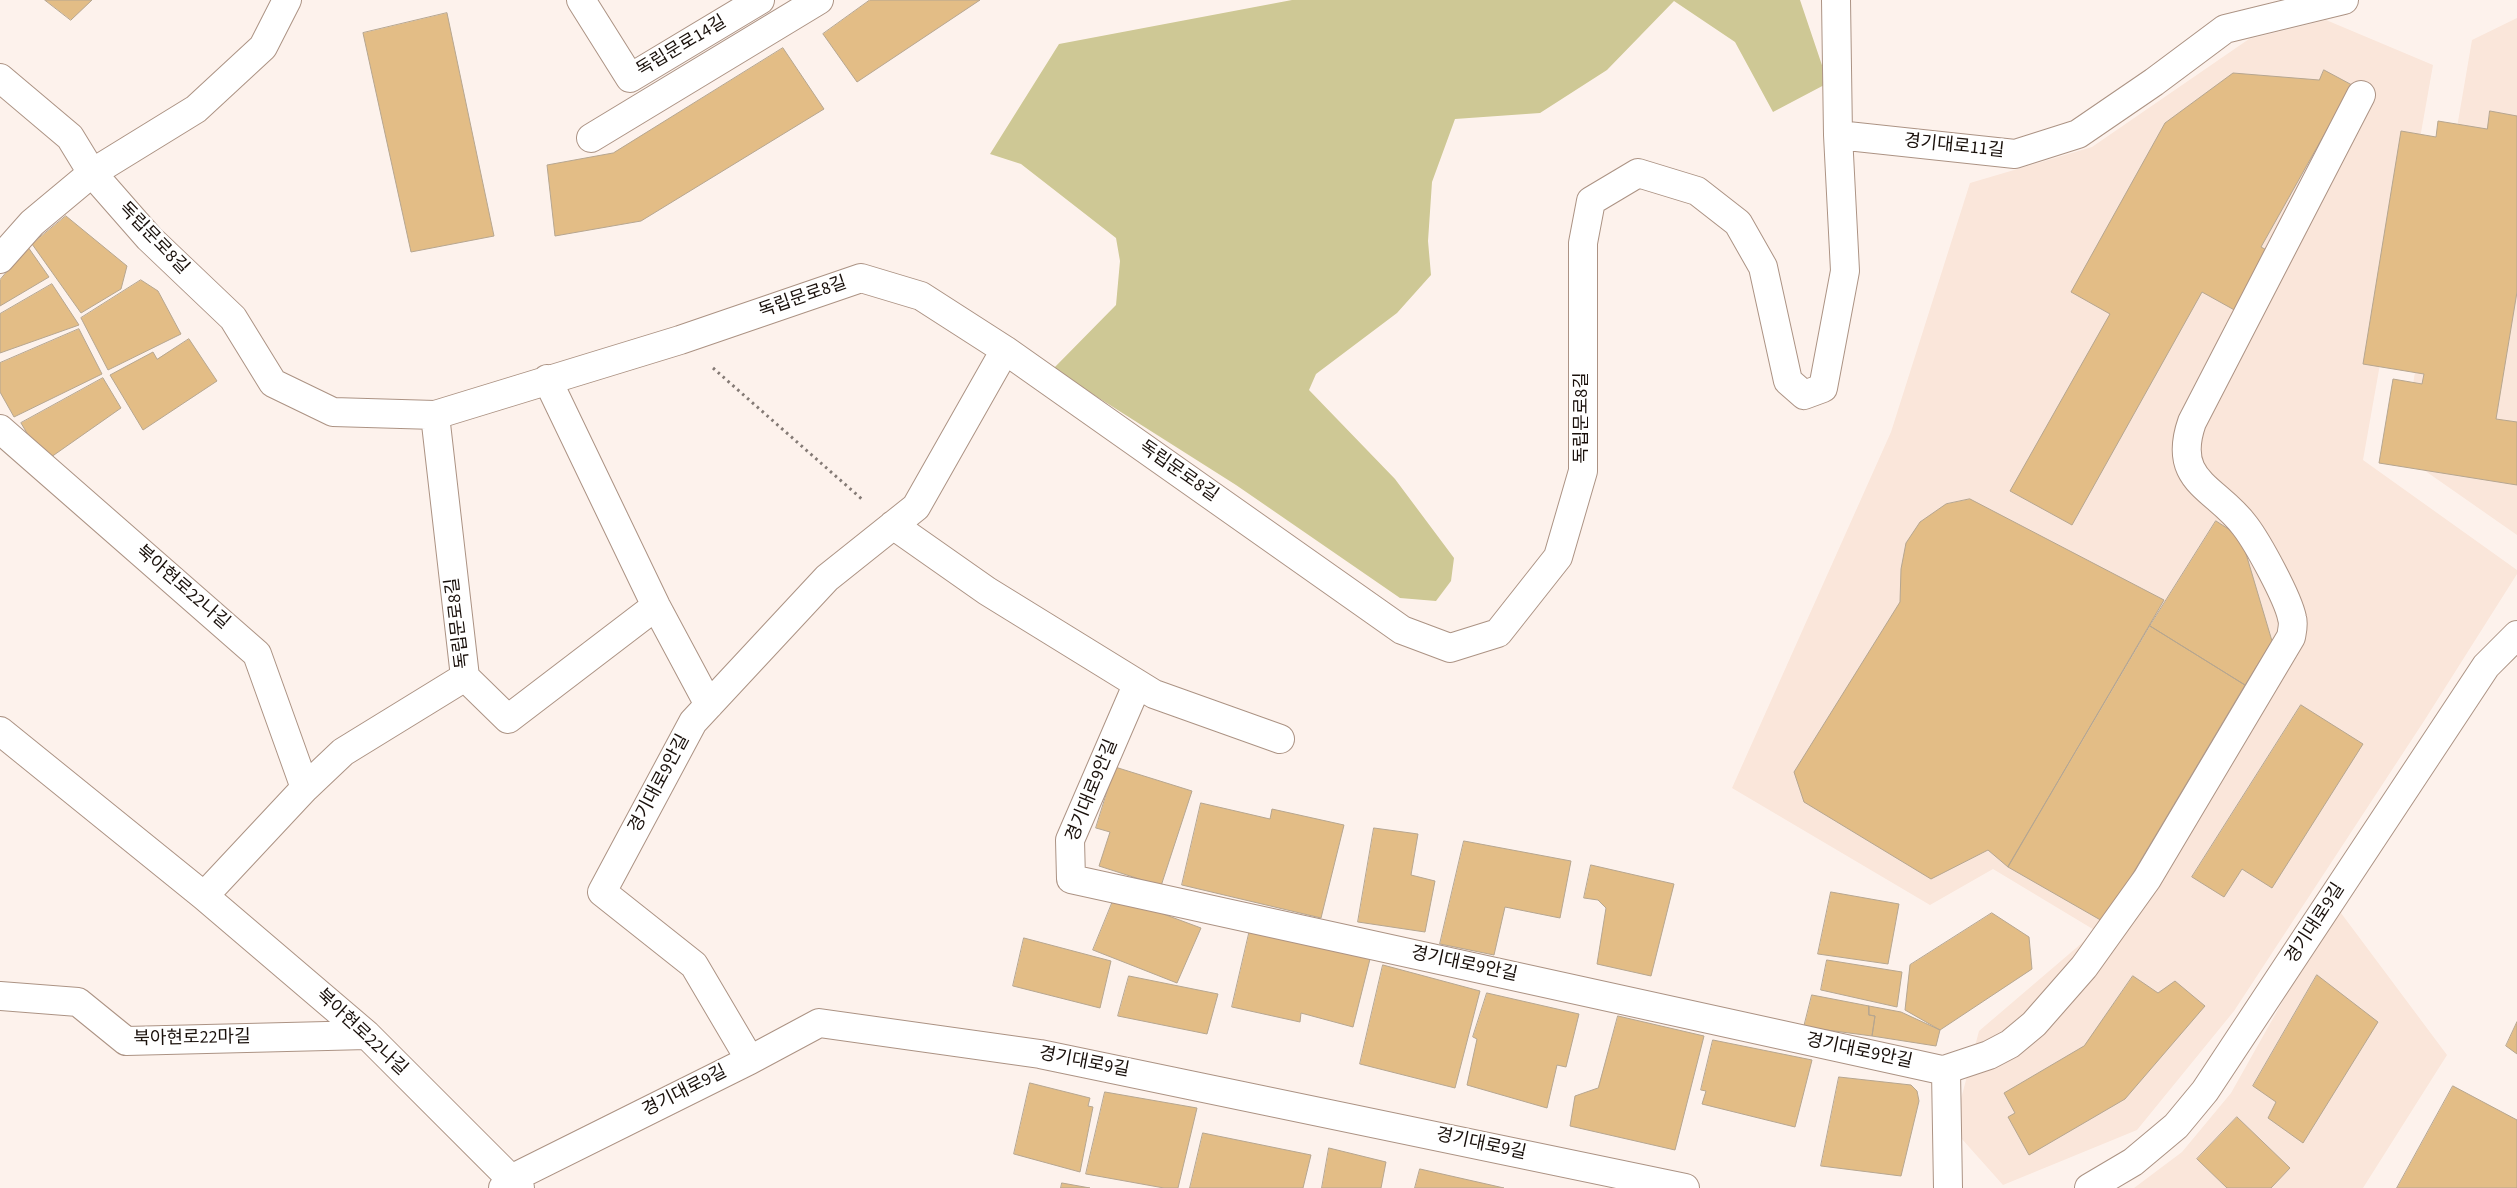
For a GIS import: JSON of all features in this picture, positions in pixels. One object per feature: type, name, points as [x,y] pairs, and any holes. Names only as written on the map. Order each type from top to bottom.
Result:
[{"type":"street","points":[[0,259],[32,223],[92,173],[196,108],[263,47],[287,0]]},
{"type":"street","name":"독립문로14길","points":[[581,0],[630,78],[760,0]]},
{"type":"street","points":[[591,138],[819,0]]},
{"type":"street","points":[[1836,0],[1838,134]]},
{"type":"street","name":"경기대로11길","points":[[1838,134],[2015,154],[2078,134],[2154,82],[2225,29],[2344,0]]},
{"type":"street","name":"독립문로8길","points":[[0,78],[70,137],[92,173],[149,238],[233,318],[273,383],[334,412],[435,414],[680,340],[861,278],[921,296],[1006,350],[1402,630],[1450,648],[1498,634],[1558,557],[1583,471],[1583,244],[1591,201],[1638,173],[1697,191],[1738,223],[1763,267],[1788,381],[1804,395],[1823,388],[1845,271],[1838,134]]},
{"type":"street","points":[[1948,1188],[1946,1071],[1944,1070],[1989,1055],[2010,1044],[2034,1024],[2084,967],[2148,880],[2291,637],[2293,621],[2288,603],[2245,525],[2191,471],[2186,447],[2192,422],[2362,94]]},
{"type":"street","name":"경기대로9안길","points":[[750,1060],[694,965],[602,892],[692,722],[827,578],[916,508],[1006,350]]},
{"type":"street","points":[[548,380],[656,606],[709,705]]},
{"type":"street","name":"독립문로8길","points":[[435,414],[465,677],[508,719],[656,606]]},
{"type":"street","name":"북아현로22나길","points":[[0,429],[257,654],[305,788]]},
{"type":"street","points":[[893,525],[987,591],[1154,694],[1280,739]]},
{"type":"street","name":"경기대로9길","points":[[2089,1188],[2133,1162],[2176,1126],[2205,1091],[2486,666],[2517,635]]},
{"type":"street","points":[[204,896],[305,788],[343,752],[465,677]]},
{"type":"street","name":"경기대로9안길","points":[[1138,685],[1070,840],[1071,878],[1944,1070]]},
{"type":"street","name":"북아현로22나길","points":[[0,731],[204,896],[367,1035],[510,1186]]},
{"type":"street","name":"북아현로22마길","points":[[0,996],[78,1002],[126,1041],[367,1035]]},
{"type":"street","name":"경기대로9길","points":[[510,1186],[818,1023],[1040,1054],[1686,1188]]},
{"type":"path","points":[[680,340],[893,525]]},
{"type":"shaded area","points":[[1292,0],[1800,0],[1828,83],[1773,112],[1735,42],[1674,1],[1607,70],[1540,113],[1455,119],[1432,182],[1428,241],[1431,275],[1397,313],[1316,374],[1309,390],[1395,479],[1454,558],[1451,581],[1436,601],[1400,598],[1236,485],[1053,369],[1116,305],[1120,261],[1116,238],[1021,164],[990,154],[1059,44]]},
{"type":"shaded area","points":[[2517,18],[2517,535],[2401,454],[2472,40]]},
{"type":"shaded area","points":[[2326,20],[2433,65],[2363,460],[2517,570],[2517,574],[2424,721],[2234,1011],[2137,1130],[2003,1185],[1953,1129],[1979,1031],[2096,931],[1993,869],[1930,905],[1732,788],[1891,432],[1970,183],[2092,147],[2249,39]]},
{"type":"shaded area","points":[[2341,913],[2447,1055],[2363,1188],[2134,1188],[2182,1152],[2231,1093],[2316,942]]},
{"type":"building","points":[[45,0],[92,0],[71,20]]},
{"type":"building","points":[[870,0],[980,0],[857,82],[823,34]]},
{"type":"building","points":[[447,13],[494,236],[411,252],[363,33]]},
{"type":"building","points":[[783,48],[824,109],[641,221],[555,236],[547,165],[613,153]]},
{"type":"building","points":[[2324,70],[2352,85],[2261,247],[2272,253],[2238,312],[2202,292],[2072,525],[2010,491],[2110,314],[2071,292],[2165,123],[2233,73],[2319,80]]},
{"type":"building","points":[[2490,111],[2517,116],[2517,292],[2496,419],[2517,422],[2517,485],[2379,463],[2393,379],[2422,384],[2424,374],[2363,364],[2401,131],[2436,137],[2438,121],[2487,129]]},
{"type":"building","points":[[66,216],[127,266],[121,289],[81,313],[32,244]]},
{"type":"building","points":[[28,247],[49,277],[0,306],[0,280]]},
{"type":"building","points":[[141,280],[158,291],[181,334],[108,370],[81,318]]},
{"type":"building","points":[[52,284],[79,325],[0,353],[0,314]]},
{"type":"building","points":[[79,329],[102,374],[14,417],[0,392],[0,363]]},
{"type":"building","points":[[189,339],[217,381],[143,430],[110,375],[153,352],[157,359]]},
{"type":"building","points":[[103,378],[121,408],[44,462],[21,423]]},
{"type":"building","points":[[1970,499],[2164,600],[2008,867],[1988,850],[1931,879],[1804,802],[1794,772],[1900,602],[1901,569],[1906,543],[1920,522],[1946,504]]},
{"type":"building","points":[[2216,521],[2241,537],[2272,641],[2245,685],[2150,626]]},
{"type":"building","points":[[2150,626],[2245,685],[2104,922],[2008,867]]},
{"type":"building","points":[[2301,705],[2363,744],[2272,888],[2242,869],[2224,897],[2192,877]]},
{"type":"building","points":[[1115,767],[1192,791],[1161,886],[1099,866],[1110,832],[1096,828]]},
{"type":"building","points":[[1201,803],[1270,819],[1272,809],[1344,825],[1321,918],[1182,885]]},
{"type":"building","points":[[1374,828],[1418,834],[1411,875],[1435,881],[1425,932],[1358,922]]},
{"type":"building","points":[[1464,841],[1571,861],[1560,918],[1505,907],[1494,955],[1440,944]]},
{"type":"building","points":[[1591,865],[1674,884],[1651,976],[1597,964],[1606,908],[1598,900],[1584,898]]},
{"type":"building","points":[[1831,892],[1899,904],[1888,964],[1818,954]]},
{"type":"building","points":[[1115,896],[1201,928],[1177,983],[1093,950]]},
{"type":"building","points":[[1992,913],[2029,937],[2032,969],[1940,1030],[1905,1010],[1910,965]]},
{"type":"building","points":[[1251,925],[1370,959],[1353,1027],[1301,1013],[1300,1022],[1232,1007]]},
{"type":"building","points":[[1024,938],[1111,961],[1100,1008],[1013,986]]},
{"type":"building","points":[[1827,960],[1902,972],[1897,1007],[1821,990]]},
{"type":"building","points":[[1383,965],[1480,991],[1455,1088],[1360,1064]]},
{"type":"building","points":[[2317,975],[2378,1022],[2303,1143],[2268,1118],[2276,1102],[2253,1086]]},
{"type":"building","points":[[1129,976],[1218,994],[1207,1034],[1118,1016]]},
{"type":"building","points":[[2133,976],[2158,993],[2175,981],[2205,1006],[2125,1099],[2029,1155],[2008,1117],[2015,1113],[2004,1093],[2084,1046]]},
{"type":"building","points":[[1487,993],[1579,1014],[1566,1067],[1557,1065],[1547,1108],[1467,1085],[1477,1039],[1473,1037]]},
{"type":"building","points":[[1812,995],[1869,1006],[1869,1015],[1875,1016],[1872,1036],[1804,1027]]},
{"type":"building","points":[[1869,1006],[1901,1012],[1940,1030],[1936,1046],[1872,1036],[1875,1016],[1869,1015]]},
{"type":"building","points":[[1618,1016],[1704,1036],[1675,1150],[1570,1126],[1575,1096],[1598,1088]]},
{"type":"building","points":[[2517,1022],[2517,1054],[2506,1046]]},
{"type":"building","points":[[1713,1040],[1812,1060],[1795,1127],[1702,1104],[1706,1091],[1701,1090]]},
{"type":"building","points":[[1839,1077],[1911,1085],[1917,1091],[1919,1101],[1901,1176],[1821,1166]]},
{"type":"building","points":[[1030,1083],[1090,1098],[1088,1106],[1093,1107],[1080,1172],[1014,1154]]},
{"type":"building","points":[[2453,1086],[2517,1120],[2517,1188],[2397,1188]]},
{"type":"building","points":[[1105,1092],[1197,1108],[1178,1188],[1164,1188],[1086,1174]]},
{"type":"building","points":[[2237,1117],[2290,1168],[2271,1188],[2227,1188],[2197,1159]]},
{"type":"building","points":[[1203,1133],[1311,1155],[1303,1188],[1190,1188]]},
{"type":"building","points":[[1329,1148],[1386,1162],[1381,1188],[1322,1188]]},
{"type":"building","points":[[1420,1169],[1504,1188],[1415,1188]]},
{"type":"building","points":[[1062,1183],[1090,1188],[1061,1188]]}]
